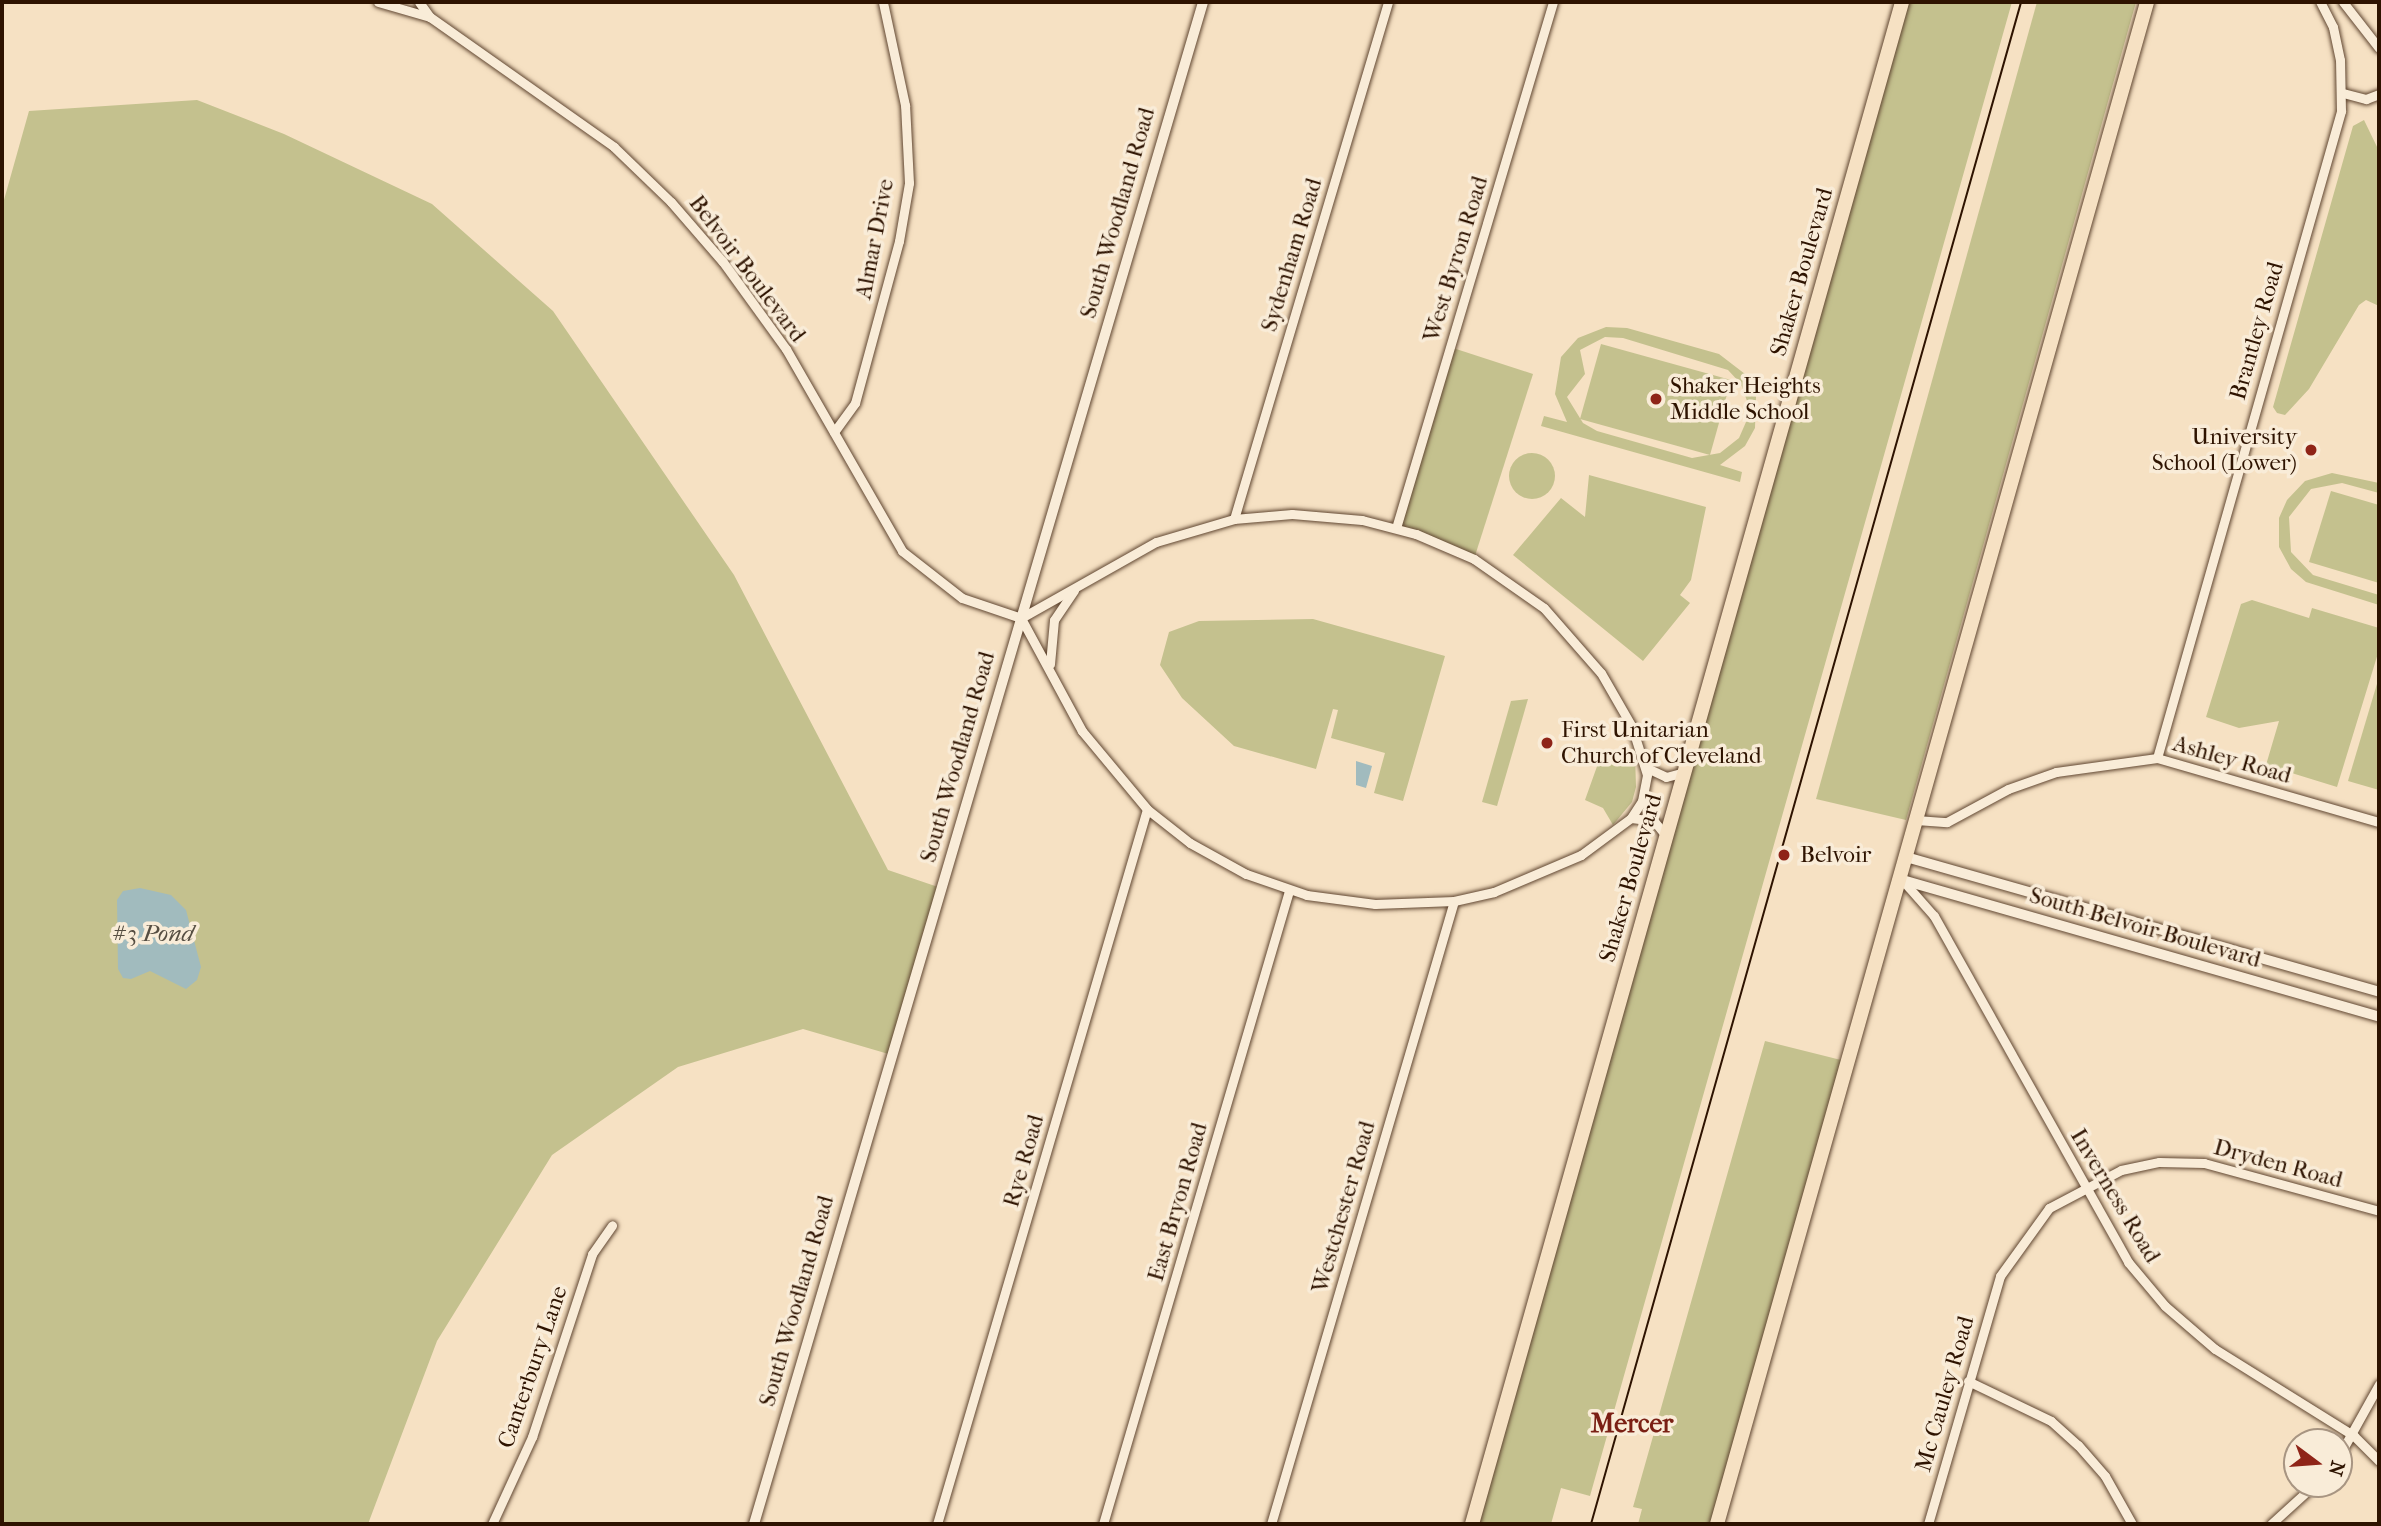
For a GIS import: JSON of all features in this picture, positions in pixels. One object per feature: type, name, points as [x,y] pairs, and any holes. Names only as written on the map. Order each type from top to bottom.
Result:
[{"type":"main road","name":"Shaker Boulevard","points":[[1472,1524],[1902,2]]},
{"type":"main road","points":[[1717,1524],[2147,2]]},
{"type":"street","name":"Belvoir Boulevard","points":[[378,2],[430,17],[614,148],[671,202],[723,262],[786,349],[888,531],[912,562],[962,598],[1021,618]]},
{"type":"street","points":[[419,2],[430,17]]},
{"type":"street","name":"Almar Drive","points":[[834,432],[855,403],[900,241],[909,183],[905,105],[883,2]]},
{"type":"street","name":"South Woodland Road","points":[[754,1524],[1203,2]]},
{"type":"street","name":"Sydenham Road","points":[[1234,519],[1388,2]]},
{"type":"street","name":"West Byron Road","points":[[1396,528],[1553,2]]},
{"type":"street","name":"Brantley Road","points":[[2157,758],[2343,93],[2335,35],[2319,2]]},
{"type":"street","points":[[2343,2],[2379,48]]},
{"type":"street","points":[[2343,93],[2366,99],[2379,94]]},
{"type":"street","points":[[1311,514],[1396,528],[1474,559],[1544,608],[1601,673],[1632,727],[1647,768],[1644,796],[1631,818],[1593,847],[1551,870],[1454,901],[1375,904],[1289,891],[1209,854],[1147,809],[1082,731],[1050,667],[1021,618],[1075,588],[1133,552],[1234,519],[1311,514]]},
{"type":"street","points":[[1050,667],[1054,620],[1075,588]]},
{"type":"street","name":"Ashley Road","points":[[1916,820],[1947,822],[2008,789],[2056,772],[2157,758],[2379,822]]},
{"type":"street","points":[[1647,768],[1666,777],[1685,772]]},
{"type":"street","name":"Rye Road","points":[[937,1524],[1147,809]]},
{"type":"street","points":[[1631,818],[1654,821],[1667,837]]},
{"type":"street","name":"South Belvoir Boulevard","points":[[1906,857],[2379,992]]},
{"type":"street","points":[[1942,891],[1937,878],[1950,870]]},
{"type":"street","name":"South Belvoir Boulevard","points":[[1899,879],[2379,1017]]},
{"type":"street","name":"Inverness Road","points":[[1899,879],[1920,895],[1934,916],[2128,1262],[2165,1306],[2215,1349],[2354,1436],[2379,1461]]},
{"type":"street","name":"East Bryon Road","points":[[1103,1524],[1289,891]]},
{"type":"street","name":"Westchester Road","points":[[1271,1524],[1454,901]]},
{"type":"street","name":"Dryden Road","points":[[2000,1276],[2049,1208],[2084,1186],[2120,1170],[2159,1162],[2204,1163],[2379,1211]]},
{"type":"street","name":"Canterbury Lane","points":[[492,1524],[533,1435],[592,1254],[612,1225]]},
{"type":"street","name":"Mc Cauley Road","points":[[1928,1524],[2000,1276]]},
{"type":"street","points":[[1968,1381],[2051,1420],[2078,1444],[2105,1476],[2132,1524]]},
{"type":"street","points":[[2354,1436],[2379,1384]]},
{"type":"street","points":[[2271,1524],[2300,1498]]},
{"type":"shaded area","points":[[1902,2],[2012,2],[1590,1496],[1561,1488],[1551,1524],[1472,1524]]},
{"type":"shaded area","points":[[2037,2],[2136,2],[1906,820],[1816,799]]},
{"type":"shaded area","points":[[197,100],[284,134],[432,204],[553,311],[734,575],[888,870],[941,888],[892,1055],[803,1029],[678,1067],[552,1155],[437,1341],[368,1524],[2,1524],[2,207],[29,111]]},
{"type":"shaded area","points":[[2364,120],[2379,151],[2379,306],[2366,300],[2359,305],[2309,389],[2285,415],[2277,413],[2273,407],[2353,126]]},
{"type":"shaded area","points":[[1606,327],[1627,328],[1719,354],[1745,374],[1756,397],[1755,428],[1745,446],[1720,465],[1742,472],[1740,482],[1541,426],[1544,416],[1567,422],[1555,394],[1561,357],[1578,338]],"holes":[[[1605,337],[1623,338],[1728,370],[1741,384],[1747,401],[1746,422],[1739,438],[1720,453],[1692,458],[1597,431],[1583,423],[1567,397],[1585,374],[1580,350]]]},
{"type":"shaded area","points":[[1601,344],[1731,380],[1710,455],[1580,419]]},
{"type":"shaded area","points":[[1450,347],[1533,374],[1474,559],[1396,528]]},
{"type":"shaded area","points":[[1532,453],[1548,460],[1555,476],[1548,492],[1532,499],[1516,492],[1509,476],[1516,460]]},
{"type":"shaded area","points":[[2332,473],[2379,483],[2379,493],[2342,483],[2311,489],[2289,517],[2291,552],[2313,575],[2379,595],[2379,605],[2306,582],[2291,569],[2279,547],[2279,518],[2287,500],[2305,481]]},
{"type":"shaded area","points":[[1589,475],[1706,507],[1691,580],[1680,595],[1690,603],[1643,661],[1513,555],[1561,498],[1585,517]]},
{"type":"shaded area","points":[[2331,491],[2379,505],[2379,583],[2309,562]]},
{"type":"shaded area","points":[[2252,600],[2309,618],[2312,608],[2379,628],[2379,650],[2337,787],[2266,765],[2279,721],[2239,728],[2206,717],[2241,604]]},
{"type":"shaded area","points":[[1313,619],[1445,656],[1403,801],[1374,793],[1385,753],[1331,738],[1338,710],[1333,709],[1316,769],[1234,746],[1182,698],[1160,665],[1169,632],[1199,621]]},
{"type":"shaded area","points":[[2379,677],[2379,790],[2348,781]]},
{"type":"shaded area","points":[[1528,699],[1497,806],[1482,802],[1511,701]]},
{"type":"shaded area","points":[[1635,753],[1636,787],[1632,802],[1613,825],[1603,808],[1585,800],[1600,758]]},
{"type":"shaded area","points":[[1765,1041],[1841,1060],[1710,1524],[1638,1524],[1642,1509],[1633,1507]]},
{"type":"water","points":[[1356,761],[1372,766],[1366,788],[1356,785]]},
{"type":"water","name":"#3 Pond","points":[[140,888],[171,895],[186,910],[201,967],[197,980],[186,989],[150,971],[131,979],[123,978],[118,969],[117,900],[123,891]]},
{"type":"tram line","points":[[1591,1524],[2021,2]]},
{"type":"place","name":"Shaker Heights Middle School","points":[[1656,399]]},
{"type":"place","name":"University School (Lower)","points":[[2311,450]]},
{"type":"place","name":"First Unitarian Church of Cleveland","points":[[1547,743]]},
{"type":"place","name":"Belvoir","points":[[1784,855]]},
{"type":"district","name":"Mercer","points":[[1632,1424]]}]
